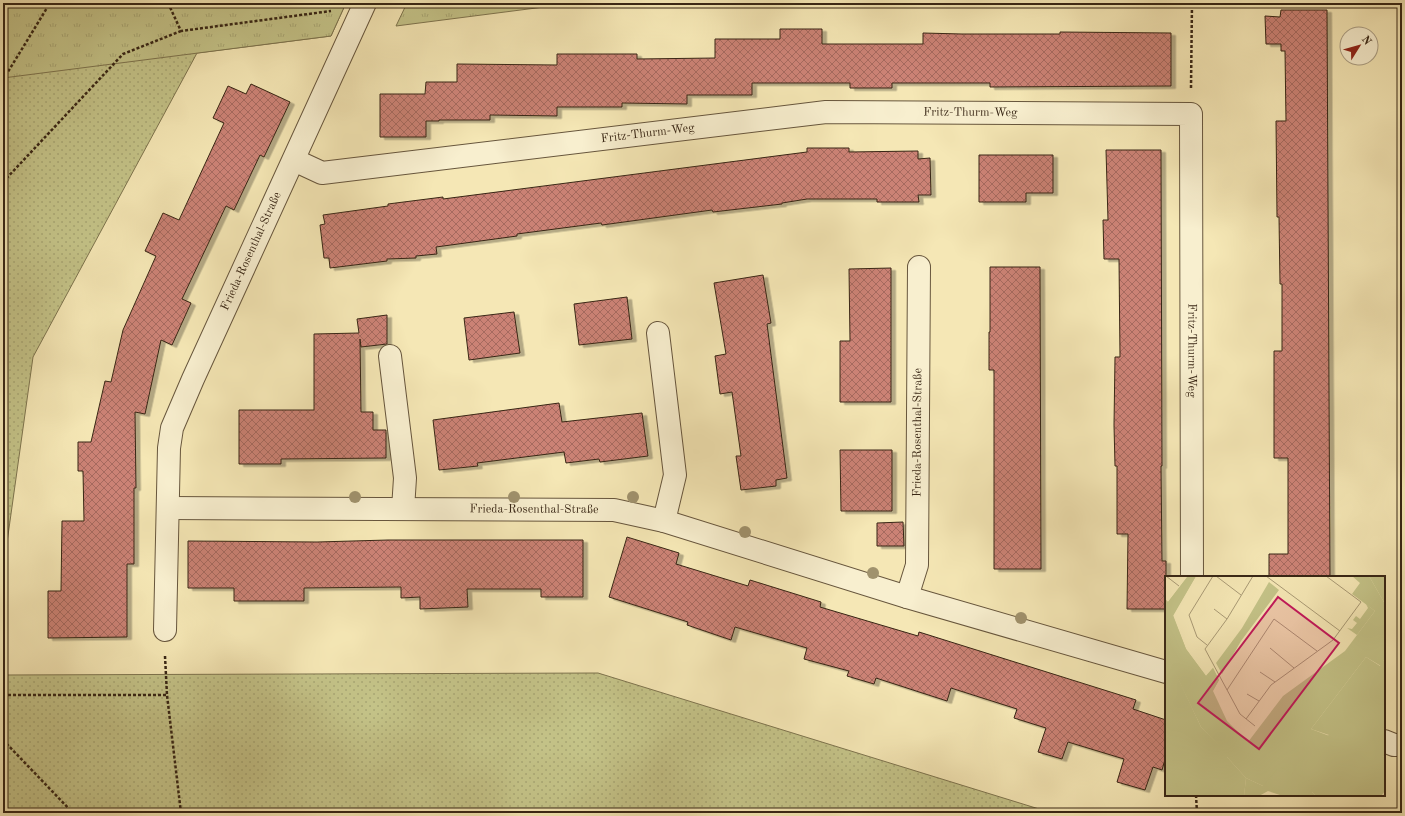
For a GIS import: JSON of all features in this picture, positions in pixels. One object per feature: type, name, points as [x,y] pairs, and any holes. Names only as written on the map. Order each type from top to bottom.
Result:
[{"type":"street","name":"Frieda-Rosenthal-Straße","points":[[165,630],[169,448],[172,428],[196,372],[364,5]]},
{"type":"street","name":"Fritz-Thurm-Weg","points":[[294,160],[322,173],[826,112],[1191,114],[1192,576]]},
{"type":"street","name":"Frieda-Rosenthal-Straße","points":[[907,597],[917,565],[919,267]]},
{"type":"street","points":[[658,333],[675,475],[664,521]]},
{"type":"street","points":[[390,356],[405,478],[403,509]]},
{"type":"street","name":"Frieda-Rosenthal-Straße","points":[[168,508],[614,510],[664,521],[907,597],[1165,672]]},
{"type":"street","points":[[1385,741],[1394,745],[1402,745]]},
{"type":"path","points":[[3,80],[50,3]]},
{"type":"path","points":[[168,3],[181,30]]},
{"type":"path","points":[[1191,114],[1192,3]]},
{"type":"path","points":[[3,182],[123,54],[181,30],[364,5]]},
{"type":"path","points":[[166,669],[166,695],[181,813]]},
{"type":"path","points":[[3,695],[166,695]]},
{"type":"path","points":[[3,740],[73,813]]},
{"type":"path","points":[[1196,796],[1197,813]]},
{"type":"green space","points":[[3,3],[346,3],[331,36],[197,53],[33,357],[3,571]]},
{"type":"green space","points":[[3,3],[346,3],[331,36],[3,78]]},
{"type":"green space","points":[[407,3],[575,3],[396,26]]},
{"type":"green space","points":[[598,673],[1052,813],[3,813],[3,675]]},
{"type":"building","points":[[1281,10],[1327,10],[1330,576],[1269,576],[1269,554],[1288,554],[1288,458],[1274,458],[1274,351],[1282,351],[1282,284],[1280,284],[1279,217],[1277,217],[1276,121],[1286,121],[1285,51],[1281,51],[1281,44],[1266,44],[1265,16],[1280,17]]},
{"type":"building","points":[[780,29],[822,29],[822,44],[923,44],[923,33],[1171,33],[1171,86],[990,87],[990,83],[892,83],[892,88],[850,88],[850,83],[752,83],[752,95],[687,95],[687,104],[622,103],[622,107],[557,107],[557,116],[490,115],[490,120],[426,121],[426,137],[380,137],[380,94],[425,94],[426,82],[457,82],[457,64],[557,65],[557,54],[637,54],[637,59],[715,58],[715,39],[780,39]]},
{"type":"building","points":[[251,84],[290,102],[264,157],[260,155],[234,210],[226,206],[182,299],[191,303],[172,345],[161,340],[145,414],[135,412],[136,488],[134,488],[134,564],[127,564],[127,637],[48,638],[48,591],[61,591],[62,521],[84,521],[83,471],[78,471],[78,442],[91,442],[105,381],[111,382],[123,330],[156,256],[145,251],[163,213],[179,220],[224,123],[213,118],[228,86],[246,94]]},
{"type":"building","points":[[807,148],[849,148],[849,152],[918,151],[918,159],[930,158],[931,195],[918,195],[919,202],[877,202],[877,199],[807,199],[782,204],[713,212],[712,210],[602,225],[601,223],[517,234],[517,236],[436,247],[437,254],[416,256],[416,258],[387,259],[387,261],[330,268],[329,258],[324,258],[320,225],[325,224],[323,215],[388,206],[388,204],[443,197],[443,199],[807,152]]},
{"type":"building","points":[[1106,150],[1161,150],[1161,466],[1162,561],[1166,561],[1165,609],[1127,609],[1128,534],[1117,534],[1117,466],[1115,466],[1114,425],[1115,357],[1120,357],[1119,259],[1104,259],[1103,220],[1108,220]]},
{"type":"building","points":[[979,155],[1053,155],[1053,193],[1026,193],[1026,202],[979,202]]},
{"type":"building","points":[[990,267],[1040,267],[1041,569],[994,569],[994,370],[989,370]]},
{"type":"building","points":[[891,268],[891,402],[840,402],[840,341],[850,341],[849,269]]},
{"type":"building","points":[[763,275],[771,323],[767,324],[787,478],[776,480],[776,486],[741,490],[736,456],[741,456],[732,392],[720,394],[715,356],[726,354],[714,283]]},
{"type":"building","points":[[627,297],[632,339],[579,345],[574,304]]},
{"type":"building","points":[[514,312],[520,353],[469,360],[464,318]]},
{"type":"building","points":[[387,315],[387,344],[361,347],[360,339],[361,412],[373,412],[373,430],[386,430],[386,458],[281,459],[281,464],[239,464],[239,410],[314,410],[314,334],[359,333],[357,319]]},
{"type":"building","points":[[559,403],[562,422],[642,413],[648,456],[600,462],[599,459],[566,463],[564,452],[477,463],[478,466],[439,470],[433,420]]},
{"type":"building","points":[[840,450],[892,450],[892,511],[841,511]]},
{"type":"building","points":[[903,522],[904,546],[877,546],[877,523]]},
{"type":"building","points":[[627,537],[679,553],[676,564],[748,586],[750,580],[821,602],[820,607],[918,636],[919,632],[1136,700],[1133,709],[1165,720],[1165,760],[1162,770],[1153,767],[1145,790],[1117,782],[1124,759],[1068,742],[1062,759],[1038,752],[1046,728],[1014,718],[1017,709],[951,688],[947,701],[876,678],[874,684],[847,676],[849,671],[804,659],[807,648],[735,627],[731,640],[687,625],[688,622],[609,597]]},
{"type":"building","points":[[388,540],[583,540],[583,597],[541,597],[541,589],[467,589],[468,607],[420,609],[420,597],[401,598],[401,587],[304,588],[304,601],[234,601],[234,588],[188,588],[188,541],[317,542]]}]
